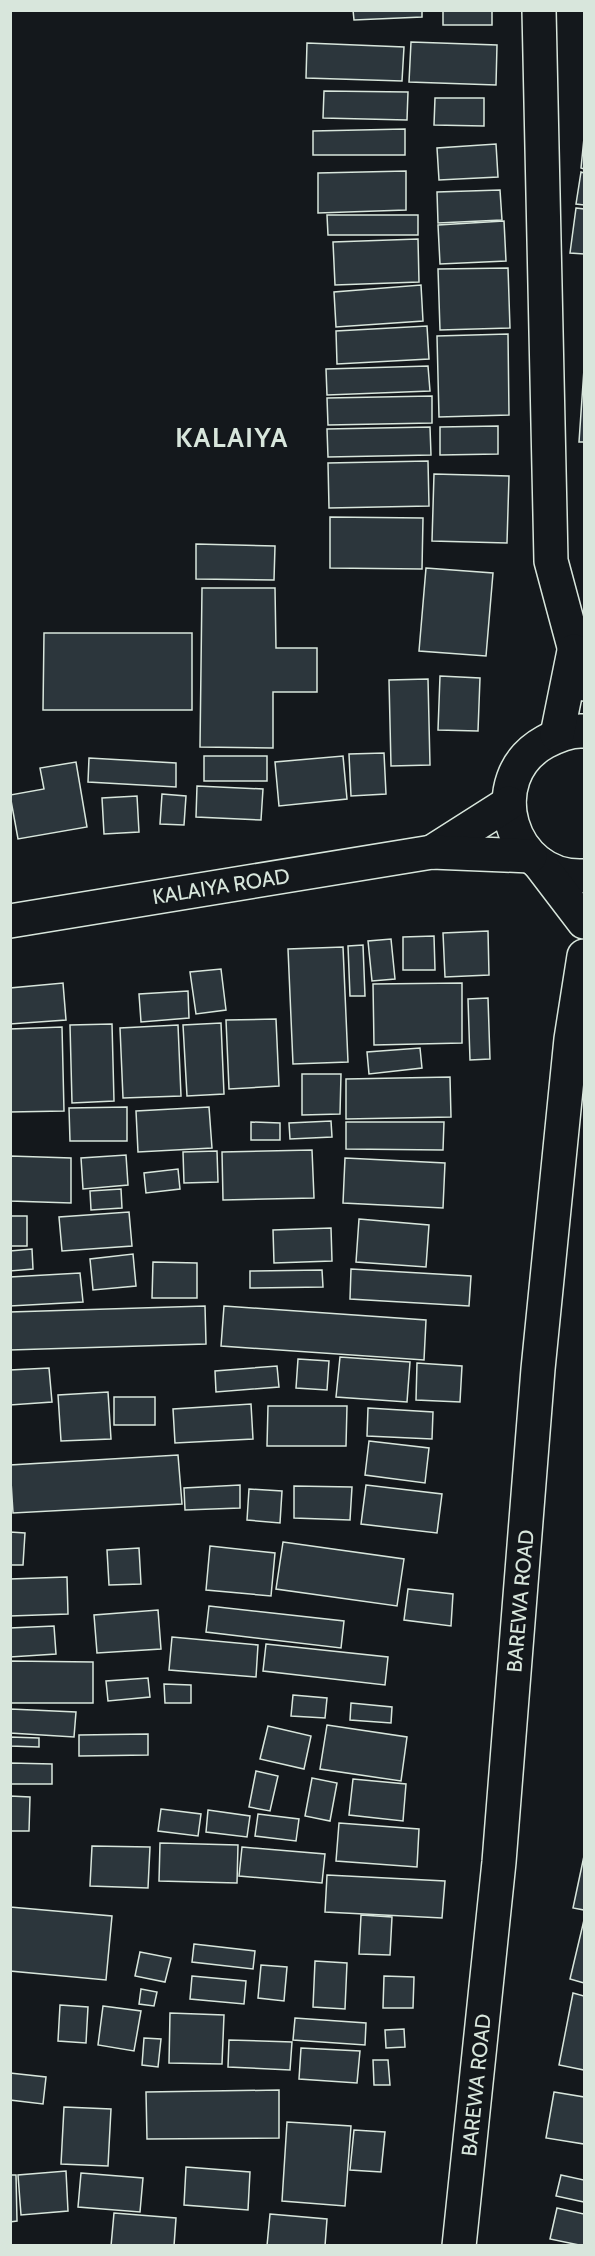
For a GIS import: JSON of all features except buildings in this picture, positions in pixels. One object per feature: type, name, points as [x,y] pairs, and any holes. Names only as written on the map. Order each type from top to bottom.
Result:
[{"type":"main road","points":[[539,10],[551,561],[585,684]]},
{"type":"main road","points":[[575,646],[571,733],[537,746],[522,762],[512,781],[509,803],[510,822],[518,840],[585,922]]},
{"type":"main road","points":[[432,852],[509,803]]},
{"type":"main road","points":[[432,852],[534,859],[556,873],[585,876]]},
{"type":"main road","name":"KALAIYA ROAD","points":[[10,921],[432,852]]},
{"type":"main road","name":"BAREWA ROAD","points":[[459,2246],[500,1862],[540,1358],[571,1039],[585,956]]},
{"type":"district","name":"KALAIYA","points":[[232,437]]}]
